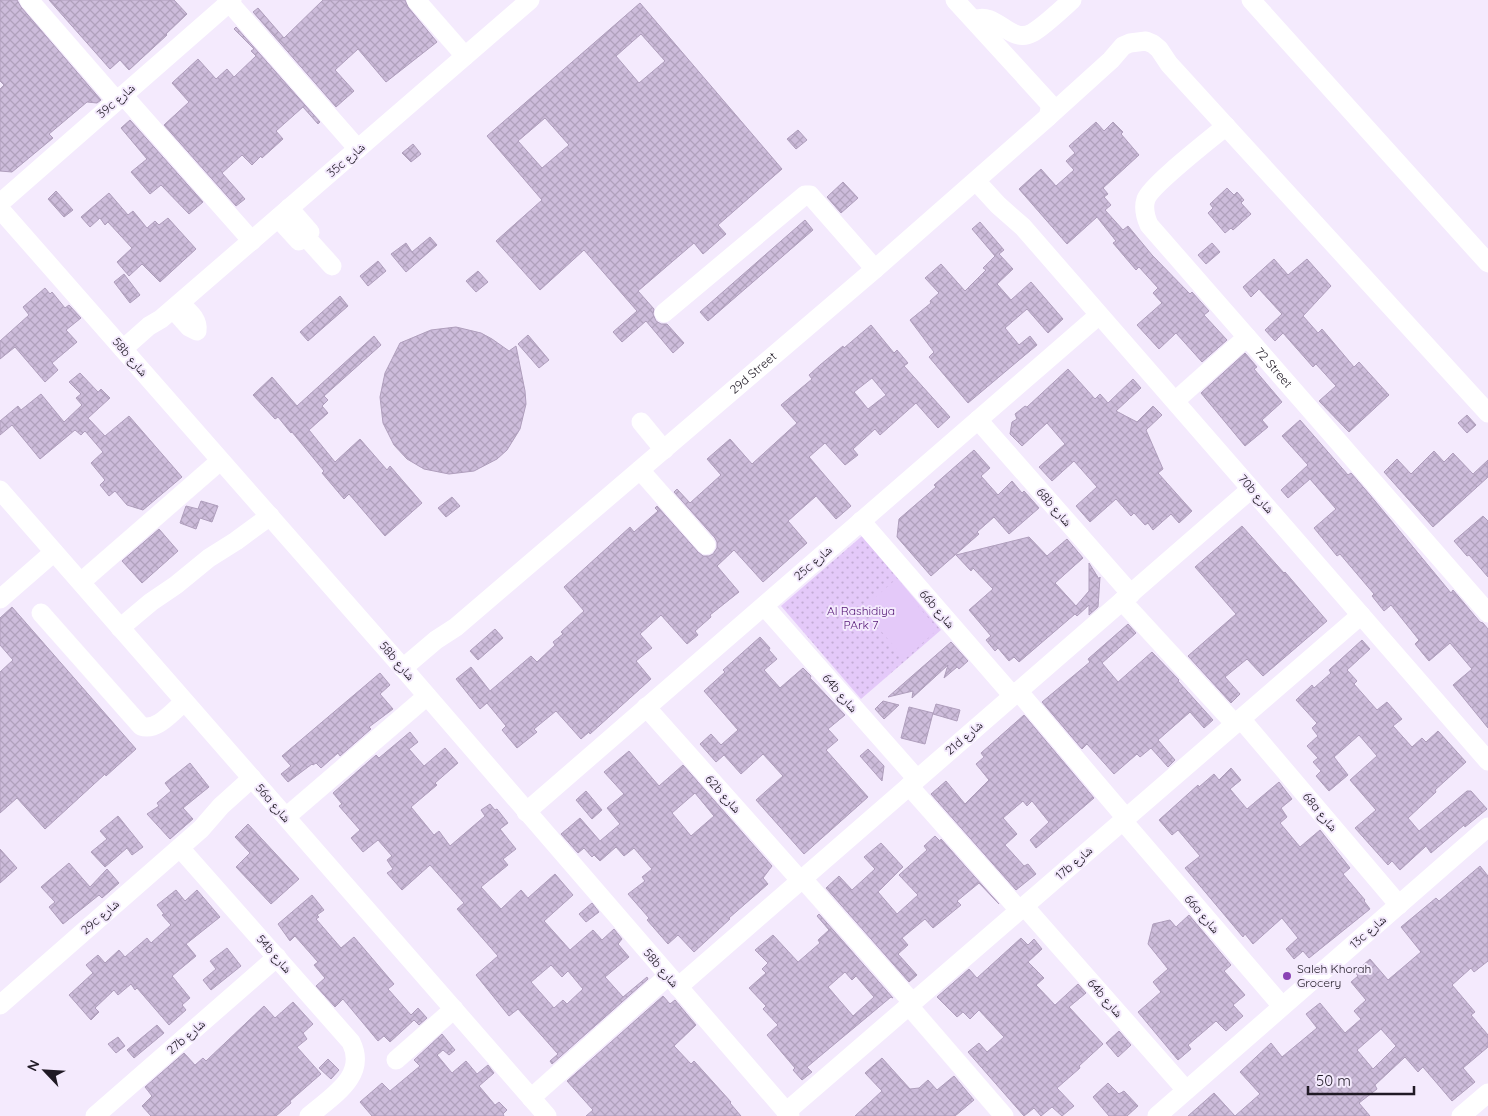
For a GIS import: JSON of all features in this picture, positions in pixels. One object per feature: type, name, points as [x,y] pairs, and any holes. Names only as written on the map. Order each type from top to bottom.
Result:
[{"type":"street","points":[[29,0],[252,241]]},
{"type":"street","points":[[416,0],[465,56]]},
{"type":"street","name":"35c شارع","points":[[126,353],[149,326],[171,311],[530,0]]},
{"type":"street","points":[[955,0],[1049,103],[1049,115]]},
{"type":"street","points":[[974,20],[984,17],[989,18],[1015,34],[1032,33],[1072,0]]},
{"type":"street","points":[[1251,0],[1488,263]]},
{"type":"street","points":[[229,1],[358,149]]},
{"type":"street","name":"39c شارع","points":[[0,203],[229,1]]},
{"type":"street","name":"29d Street","points":[[406,672],[436,640],[456,627],[875,269],[1112,60],[1122,54],[1141,52],[1150,54],[1169,64],[1226,126]]},
{"type":"street","points":[[1226,126],[1488,413]]},
{"type":"street","name":"72 Street","points":[[1226,126],[1152,189],[1146,199],[1145,212],[1149,225],[1488,613]]},
{"type":"street","name":"70b شارع","points":[[979,177],[998,205],[1023,227],[1488,761]]},
{"type":"street","points":[[664,313],[805,195],[810,196],[875,269]]},
{"type":"street","name":"58b شارع","points":[[0,209],[427,696],[788,1114]]},
{"type":"street","points":[[284,213],[332,266]]},
{"type":"street","name":"25c شارع","points":[[526,812],[1099,315]]},
{"type":"street","points":[[1175,401],[1247,337]]},
{"type":"street","name":"68b شارع","points":[[978,420],[1126,598],[1238,722]]},
{"type":"street","points":[[641,422],[664,450]]},
{"type":"street","points":[[80,582],[220,461]]},
{"type":"street","points":[[640,470],[706,546]]},
{"type":"street","name":"21d شارع","points":[[531,1098],[801,879],[1251,489]]},
{"type":"street","name":"56a شارع","points":[[0,490],[547,1116]]},
{"type":"street","points":[[124,632],[157,610],[176,585],[209,558],[230,534],[265,511]]},
{"type":"street","name":"66b شارع","points":[[861,521],[1125,819]]},
{"type":"street","points":[[0,599],[54,552]]},
{"type":"street","name":"64b شارع","points":[[764,606],[913,783],[1022,908],[1186,1090]]},
{"type":"street","points":[[41,613],[141,726],[154,727],[184,702]]},
{"type":"street","name":"17b شارع","points":[[788,1114],[910,1004],[1361,615]]},
{"type":"street","points":[[286,817],[427,696]]},
{"type":"street","name":"62b شارع","points":[[646,707],[801,879],[1004,1116]]},
{"type":"street","name":"68a شارع","points":[[1238,722],[1399,905]]},
{"type":"street","name":"29c شارع","points":[[0,1005],[201,829],[227,814],[256,783]]},
{"type":"street","name":"66a شارع","points":[[1125,819],[1282,1006]]},
{"type":"street","name":"13c شارع","points":[[1157,1116],[1488,827]]},
{"type":"street","name":"54b شارع","points":[[180,848],[352,1042],[356,1053],[356,1066],[351,1077],[309,1116]]},
{"type":"street","name":"27b شارع","points":[[95,1116],[277,957]]},
{"type":"street","points":[[396,1060],[454,1009]]},
{"type":"street","points":[[1461,1116],[1488,1093]]},
{"type":"green space","name":"Al Rashidiya PArk 7","points":[[862,536],[941,630],[861,699],[781,606]]},
{"type":"green space","points":[[895,580],[938,629],[905,659],[862,609]]},
{"type":"building","points":[[0,0],[17,0],[101,100],[97,103],[87,102],[49,134],[53,138],[12,172],[0,171],[0,89],[4,85],[0,81]]},
{"type":"building","points":[[49,0],[174,0],[187,14],[129,70],[120,60],[110,69]]},
{"type":"building","points":[[323,0],[405,0],[408,7],[437,42],[386,82],[358,49],[335,70],[354,91],[336,107],[253,12],[258,8],[284,38]]},
{"type":"building","points":[[640,3],[782,169],[718,225],[726,234],[703,254],[694,243],[638,291],[654,309],[653,314],[656,321],[661,324],[667,324],[684,343],[673,353],[646,321],[622,342],[613,332],[637,311],[584,250],[540,290],[496,241],[542,200],[487,136]],"holes":[[[641,34],[665,61],[639,83],[616,56]],[[545,118],[569,145],[542,168],[518,141]]]},
{"type":"building","points":[[236,27],[320,122],[318,124],[303,107],[276,131],[283,139],[262,158],[261,156],[252,165],[242,155],[222,173],[245,199],[236,206],[164,125],[189,102],[172,83],[198,59],[216,79],[227,69],[234,77],[256,56],[251,51],[254,49],[234,29]]},
{"type":"building","points":[[130,120],[203,202],[189,214],[161,185],[150,194],[131,172],[147,159],[121,128]]},
{"type":"building","points":[[1096,122],[1104,131],[1113,122],[1123,132],[1121,134],[1139,155],[1103,188],[1108,194],[1104,197],[1111,205],[1105,210],[1123,230],[1128,226],[1152,255],[1190,294],[1192,292],[1209,311],[1204,315],[1227,340],[1202,362],[1176,333],[1159,349],[1137,325],[1162,303],[1153,293],[1158,288],[1139,267],[1136,270],[1113,243],[1116,241],[1097,217],[1067,244],[1019,189],[1041,169],[1056,186],[1074,170],[1066,161],[1075,153],[1069,146]]},
{"type":"building","points":[[798,130],[807,140],[796,149],[787,139]]},
{"type":"building","points":[[413,144],[421,154],[411,162],[402,153]]},
{"type":"building","points":[[843,182],[858,198],[841,213],[827,197]]},
{"type":"building","points":[[1227,188],[1234,195],[1237,192],[1244,200],[1241,203],[1251,214],[1233,230],[1231,228],[1225,233],[1208,213],[1213,208],[1210,204]]},
{"type":"building","points":[[56,191],[73,210],[64,217],[48,199]]},
{"type":"building","points":[[109,193],[128,215],[133,211],[147,228],[155,221],[159,225],[168,218],[196,249],[160,282],[142,264],[129,276],[117,262],[132,248],[108,222],[105,225],[100,218],[90,227],[81,217]]},
{"type":"building","points":[[805,220],[813,230],[708,321],[700,312]]},
{"type":"building","points":[[980,222],[1004,250],[999,254],[1013,269],[997,284],[1011,300],[1031,282],[1063,319],[1048,333],[1027,309],[1005,328],[1019,345],[1030,336],[1037,345],[968,403],[929,357],[934,352],[910,320],[931,303],[930,301],[939,293],[925,278],[941,264],[965,291],[986,270],[983,268],[995,256],[972,229]]},
{"type":"building","points":[[430,237],[437,245],[406,272],[391,254],[406,243],[412,252]]},
{"type":"building","points":[[1212,243],[1220,252],[1206,264],[1198,255]]},
{"type":"building","points":[[1274,259],[1288,275],[1307,259],[1331,286],[1303,316],[1318,333],[1322,329],[1354,367],[1359,362],[1389,395],[1349,432],[1319,401],[1336,386],[1316,364],[1313,367],[1283,333],[1275,341],[1265,330],[1282,314],[1259,289],[1251,297],[1243,287]]},
{"type":"building","points":[[378,261],[386,271],[368,286],[360,276]]},
{"type":"building","points":[[478,271],[488,282],[476,292],[466,281]]},
{"type":"building","points":[[124,274],[140,295],[130,303],[114,282]]},
{"type":"building","points":[[45,288],[50,294],[52,292],[65,308],[69,305],[81,318],[66,330],[77,342],[52,363],[58,370],[45,382],[15,347],[0,359],[0,341],[29,315],[23,307]]},
{"type":"building","points":[[340,296],[348,306],[308,341],[300,332]]},
{"type":"building","points":[[871,325],[894,353],[897,350],[908,363],[904,366],[950,417],[938,428],[916,403],[880,435],[875,429],[853,449],[858,455],[845,465],[825,443],[809,457],[851,506],[836,519],[816,496],[788,521],[807,543],[763,582],[734,550],[717,566],[739,592],[710,615],[711,617],[695,631],[698,635],[687,644],[661,615],[640,634],[652,648],[636,661],[651,679],[590,734],[589,732],[581,739],[556,711],[534,729],[537,732],[517,748],[502,730],[506,726],[487,703],[480,709],[456,679],[471,667],[490,691],[531,656],[537,662],[555,645],[553,642],[563,634],[561,632],[584,611],[564,587],[630,527],[634,532],[658,511],[655,508],[657,506],[698,552],[703,556],[713,554],[717,548],[715,538],[674,492],[677,489],[690,503],[721,475],[707,459],[730,439],[752,464],[797,423],[781,405],[812,379],[809,375],[820,365],[843,346],[844,348]],"holes":[[[872,378],[886,395],[868,409],[854,392]]]},
{"type":"building","points":[[456,327],[481,333],[509,351],[516,346],[526,404],[520,429],[507,450],[497,459],[474,471],[449,474],[424,469],[407,459],[394,445],[383,423],[380,397],[385,373],[400,343],[431,330]]},
{"type":"building","points":[[528,335],[549,360],[539,368],[518,344]]},
{"type":"building","points":[[374,336],[381,345],[324,396],[328,400],[322,406],[328,413],[309,430],[335,462],[360,439],[387,470],[390,466],[422,503],[385,536],[349,494],[344,499],[292,432],[278,417],[275,419],[253,395],[272,377],[297,406]]},
{"type":"building","points":[[1245,353],[1257,367],[1254,369],[1282,402],[1262,420],[1268,427],[1245,446],[1201,393]]},
{"type":"building","points":[[1068,369],[1095,399],[1100,394],[1108,403],[1133,379],[1141,388],[1116,411],[1137,422],[1153,406],[1162,415],[1146,430],[1163,469],[1158,473],[1192,511],[1179,523],[1171,514],[1153,530],[1148,523],[1145,525],[1134,513],[1131,516],[1116,499],[1090,522],[1076,506],[1097,487],[1074,461],[1052,481],[1039,467],[1065,444],[1047,423],[1022,446],[1010,434],[1012,422],[1017,419],[1015,414],[1025,406],[1027,407]]},
{"type":"building","points":[[80,373],[98,392],[101,389],[110,398],[88,418],[105,436],[129,416],[182,477],[143,510],[127,505],[115,491],[109,496],[100,485],[105,480],[91,463],[103,452],[85,431],[81,435],[75,430],[40,459],[12,425],[0,435],[0,421],[18,406],[21,410],[41,394],[64,422],[82,405],[76,398],[81,394],[69,382]]},
{"type":"building","points":[[1467,415],[1476,425],[1467,433],[1458,423]]},
{"type":"building","points":[[1300,420],[1348,475],[1351,473],[1451,593],[1453,590],[1488,629],[1488,728],[1453,685],[1472,669],[1450,643],[1429,661],[1415,644],[1419,640],[1391,605],[1384,611],[1372,596],[1374,594],[1340,554],[1337,556],[1314,528],[1336,509],[1310,479],[1288,498],[1281,490],[1308,465],[1282,436]]},
{"type":"building","points":[[974,450],[990,468],[981,476],[998,495],[1012,481],[1039,508],[1009,534],[994,517],[977,532],[979,534],[931,576],[897,537],[899,519],[936,487],[934,485]]},
{"type":"building","points":[[1434,451],[1444,462],[1453,453],[1473,474],[1488,460],[1488,477],[1433,527],[1384,472],[1397,459],[1411,474]]},
{"type":"building","points":[[452,497],[460,506],[446,517],[438,508]]},
{"type":"building","points":[[201,501],[218,506],[212,522],[200,518],[196,529],[180,523],[186,506],[198,509]]},
{"type":"building","points":[[1483,516],[1488,521],[1488,577],[1454,541]]},
{"type":"building","points":[[1242,526],[1327,621],[1263,676],[1247,659],[1225,677],[1240,694],[1231,703],[1188,656],[1236,614],[1195,567]]},
{"type":"building","points":[[159,529],[178,551],[142,583],[122,561]]},
{"type":"building","points":[[1029,537],[1047,556],[1067,539],[1083,558],[1055,583],[1076,606],[1089,591],[1089,563],[1099,579],[1100,577],[1098,607],[1089,615],[1089,605],[1077,616],[1075,614],[1019,662],[1014,657],[1009,661],[998,648],[995,651],[986,640],[991,636],[969,610],[993,589],[973,568],[971,571],[956,555]]},
{"type":"building","points":[[12,607],[136,749],[106,776],[105,774],[45,829],[17,798],[0,813],[0,672],[13,660],[0,645],[0,618]]},
{"type":"building","points":[[1128,624],[1136,633],[1102,663],[1118,682],[1152,652],[1213,720],[1204,728],[1190,712],[1158,740],[1175,760],[1168,767],[1151,748],[1140,757],[1137,754],[1114,774],[1087,744],[1082,749],[1042,702],[1090,662],[1088,659]]},
{"type":"building","points":[[495,629],[503,638],[478,660],[470,651]]},
{"type":"building","points":[[760,637],[777,659],[764,670],[780,688],[803,668],[845,715],[828,729],[838,740],[826,750],[868,797],[804,854],[756,800],[783,776],[763,754],[741,774],[724,755],[716,762],[700,744],[711,734],[721,745],[738,730],[704,691],[725,672],[723,670]]},
{"type":"building","points":[[1362,640],[1370,649],[1347,670],[1357,681],[1354,684],[1377,710],[1387,702],[1402,719],[1393,726],[1412,747],[1422,738],[1426,742],[1438,731],[1466,762],[1408,818],[1419,831],[1467,791],[1471,791],[1487,809],[1465,827],[1464,825],[1431,853],[1426,846],[1400,870],[1392,861],[1388,865],[1355,828],[1376,810],[1350,780],[1377,756],[1359,735],[1334,757],[1348,775],[1329,791],[1316,776],[1321,771],[1313,762],[1318,758],[1307,746],[1318,736],[1312,728],[1317,723],[1296,700],[1312,685],[1314,688],[1331,673],[1329,670]]},
{"type":"building","points":[[951,642],[968,661],[959,669],[957,667],[944,678],[948,665],[912,698],[913,691],[888,697]]},
{"type":"building","points":[[380,673],[390,685],[380,694],[393,709],[369,727],[371,729],[340,756],[338,753],[321,768],[316,763],[312,764],[288,782],[281,774],[291,766],[282,756]]},
{"type":"building","points":[[883,701],[899,705],[884,719],[875,709]]},
{"type":"building","points":[[936,704],[960,710],[957,721],[933,714]]},
{"type":"building","points":[[909,707],[933,713],[925,744],[901,738]]},
{"type":"building","points":[[1024,715],[1094,798],[1036,848],[1030,840],[1049,822],[1032,801],[1027,806],[1023,801],[1003,818],[1017,834],[1005,845],[1024,866],[1028,864],[1036,874],[1016,890],[931,794],[946,781],[965,804],[989,780],[976,764],[984,757],[981,753]]},
{"type":"building","points":[[410,732],[418,742],[409,749],[424,766],[445,748],[458,763],[435,783],[437,785],[411,807],[434,835],[439,831],[450,846],[485,816],[481,810],[490,804],[495,810],[497,809],[508,823],[500,829],[516,849],[503,859],[508,865],[481,887],[501,909],[521,890],[528,898],[555,874],[573,895],[544,921],[570,950],[593,930],[602,940],[614,929],[622,939],[618,944],[629,957],[605,977],[623,997],[647,977],[648,979],[552,1064],[550,1061],[558,1054],[518,1009],[509,1016],[476,975],[498,956],[457,909],[464,903],[430,865],[402,890],[387,873],[393,869],[387,860],[392,856],[378,840],[363,852],[351,838],[360,830],[339,806],[342,804],[333,793],[376,755],[379,758]],"holes":[[[551,965],[562,977],[568,971],[583,989],[567,1004],[563,1000],[554,1008],[531,982]]]},
{"type":"building","points":[[868,749],[884,766],[882,781],[860,756]]},
{"type":"building","points":[[629,751],[659,786],[683,765],[772,866],[763,878],[768,884],[694,952],[678,935],[668,944],[628,894],[645,881],[642,877],[652,869],[634,848],[624,856],[616,847],[600,861],[594,855],[592,857],[584,848],[578,853],[561,834],[580,818],[600,841],[620,824],[607,808],[624,794],[604,772]],"holes":[[[695,793],[714,816],[691,836],[672,813]]]},
{"type":"building","points":[[190,763],[209,787],[183,808],[193,819],[170,839],[147,814],[159,806],[157,803],[171,791],[165,783]]},
{"type":"building","points":[[1231,768],[1241,780],[1230,789],[1247,809],[1279,782],[1292,799],[1281,808],[1287,817],[1280,823],[1300,847],[1320,830],[1350,868],[1343,874],[1365,900],[1370,909],[1309,958],[1303,951],[1294,959],[1286,949],[1298,938],[1282,918],[1253,944],[1245,934],[1243,937],[1185,868],[1200,856],[1178,830],[1172,835],[1159,820],[1198,785],[1199,787],[1214,774],[1219,780]]},
{"type":"building","points":[[586,791],[602,810],[592,819],[576,800]]},
{"type":"building","points":[[118,816],[143,847],[132,855],[127,848],[105,867],[91,852],[107,839],[100,831]]},
{"type":"building","points":[[248,824],[299,879],[271,904],[236,867],[250,853],[235,837]]},
{"type":"building","points":[[935,836],[940,841],[941,839],[999,904],[979,883],[957,901],[961,905],[933,928],[925,919],[902,938],[908,945],[898,954],[917,975],[909,982],[826,888],[839,876],[852,890],[875,869],[864,857],[881,843],[903,867],[878,892],[897,914],[918,895],[899,875],[927,850],[924,846]]},
{"type":"building","points":[[0,849],[17,868],[0,883]]},
{"type":"building","points":[[69,863],[90,887],[107,869],[119,883],[102,898],[99,895],[63,924],[49,907],[55,902],[41,887]]},
{"type":"building","points":[[1480,866],[1488,876],[1488,961],[1474,972],[1471,968],[1452,985],[1475,1012],[1471,1015],[1488,1035],[1488,1047],[1463,1068],[1475,1082],[1452,1101],[1423,1067],[1418,1072],[1405,1057],[1375,1085],[1377,1089],[1359,1103],[1370,1116],[1235,1116],[1260,1094],[1240,1072],[1271,1043],[1282,1057],[1317,1028],[1306,1014],[1320,1003],[1345,1033],[1361,1019],[1354,1011],[1366,1000],[1351,982],[1358,976],[1355,972],[1370,959],[1388,980],[1421,952],[1401,927],[1436,898],[1439,901]],"holes":[[[1381,1029],[1396,1046],[1373,1069],[1357,1050]]]},
{"type":"building","points":[[176,890],[185,901],[197,890],[220,917],[186,944],[196,956],[172,976],[190,998],[182,1005],[186,1010],[169,1025],[137,988],[135,990],[131,984],[118,995],[114,990],[95,1008],[99,1012],[91,1020],[69,995],[93,973],[86,965],[98,955],[105,963],[119,950],[125,957],[147,938],[151,943],[171,925],[162,915],[164,914],[157,905]]},
{"type":"building","points":[[312,895],[324,910],[317,915],[319,917],[316,919],[341,948],[354,937],[394,984],[388,989],[411,1015],[418,1008],[427,1018],[419,1025],[414,1020],[390,1042],[384,1036],[378,1041],[343,999],[335,1007],[316,986],[325,978],[314,965],[318,962],[295,936],[290,941],[278,924]]},
{"type":"building","points":[[592,903],[599,912],[586,922],[579,914]]},
{"type":"building","points":[[819,914],[893,998],[891,997],[807,1067],[812,1072],[802,1080],[793,1070],[795,1068],[767,1035],[778,1025],[763,1009],[766,1006],[749,988],[766,973],[762,969],[768,963],[755,950],[773,935],[798,962],[820,943],[818,940],[829,930],[817,916]],"holes":[[[845,972],[852,980],[856,976],[874,997],[853,1016],[828,987]]]},
{"type":"building","points":[[1189,915],[1231,965],[1224,971],[1245,995],[1233,1005],[1243,1016],[1226,1031],[1216,1021],[1188,1045],[1191,1049],[1178,1060],[1138,1012],[1161,992],[1153,982],[1168,969],[1148,944],[1153,924],[1170,920],[1176,927]]},
{"type":"building","points":[[1021,938],[1028,945],[1034,939],[1042,949],[1028,962],[1044,978],[1036,985],[1055,1005],[1078,984],[1086,993],[1069,1007],[1103,1044],[1057,1088],[1074,1106],[1062,1116],[1052,1107],[1041,1116],[1034,1108],[1024,1116],[968,1052],[979,1043],[987,1052],[1004,1037],[979,1010],[970,1019],[963,1012],[957,1017],[937,997],[969,969],[977,978]]},
{"type":"building","points":[[227,948],[241,966],[211,990],[203,980],[216,969],[210,961]]},
{"type":"building","points":[[663,996],[670,1004],[675,1000],[696,1025],[674,1046],[691,1064],[694,1061],[741,1116],[586,1116],[593,1110],[567,1081]]},
{"type":"building","points":[[293,1002],[313,1024],[303,1033],[307,1039],[297,1047],[321,1074],[276,1116],[151,1116],[142,1106],[152,1096],[145,1087],[184,1053],[195,1065],[203,1058],[206,1061],[264,1006],[275,1018]]},
{"type":"building","points":[[157,1025],[164,1033],[134,1058],[127,1050]]},
{"type":"building","points":[[1119,1031],[1131,1045],[1118,1057],[1106,1043]]},
{"type":"building","points":[[442,1034],[455,1050],[449,1055],[443,1050],[437,1055],[452,1073],[466,1061],[477,1074],[488,1065],[494,1073],[479,1086],[495,1105],[499,1102],[507,1110],[503,1114],[504,1116],[372,1116],[360,1102],[382,1083],[390,1091],[420,1066],[414,1060]]},
{"type":"building","points":[[118,1037],[125,1046],[116,1053],[108,1044]]},
{"type":"building","points":[[882,1058],[910,1089],[919,1088],[928,1080],[937,1090],[954,1076],[974,1100],[955,1116],[855,1116],[882,1091],[865,1073]]},
{"type":"building","points":[[328,1059],[339,1070],[331,1079],[319,1068]]},
{"type":"building","points":[[1108,1083],[1119,1094],[1124,1091],[1138,1106],[1127,1116],[1109,1116],[1093,1097]]},
{"type":"building","points":[[1214,1093],[1235,1116],[1188,1116],[1205,1101]]},
{"type":"place","name":"Saleh Khorah Grocery","points":[[1287,976]]}]
